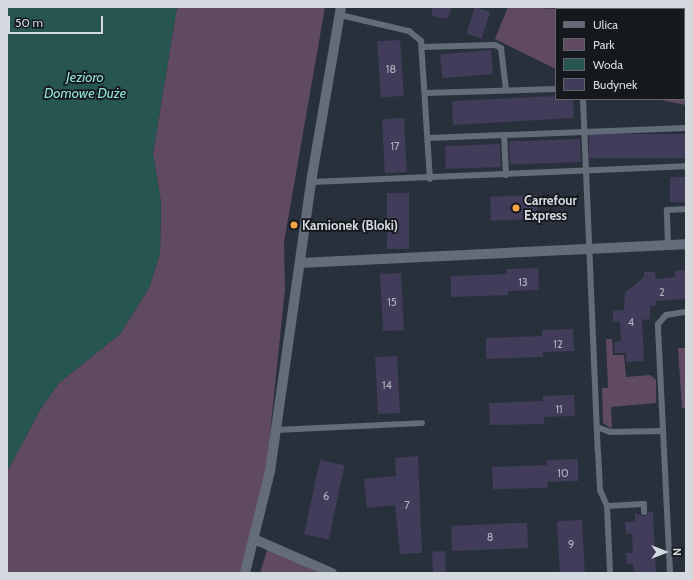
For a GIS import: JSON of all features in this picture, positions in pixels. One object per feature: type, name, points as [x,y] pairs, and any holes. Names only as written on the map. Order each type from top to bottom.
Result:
[{"type":"street","points":[[245,573],[254,539],[276,430],[311,182],[340,11]]},
{"type":"street","points":[[300,263],[686,244]]},
{"type":"street","points":[[254,539],[332,573]]},
{"type":"lane","points":[[340,11],[409,31],[418,37],[422,47],[430,179]]},
{"type":"lane","points":[[422,47],[495,45],[501,48],[506,90]]},
{"type":"lane","points":[[425,93],[555,89]]},
{"type":"lane","points":[[583,100],[588,249],[600,490],[607,506],[610,573]]},
{"type":"lane","points":[[428,138],[686,128]]},
{"type":"lane","points":[[504,135],[506,175]]},
{"type":"lane","points":[[311,182],[430,179],[686,166]]},
{"type":"lane","points":[[668,245],[667,210],[686,209]]},
{"type":"lane","points":[[670,573],[658,324],[666,315],[686,312]]},
{"type":"lane","points":[[276,430],[422,423]]},
{"type":"lane","points":[[597,427],[610,432],[663,431]]},
{"type":"lane","points":[[607,506],[644,504],[644,512]]},
{"type":"shaded area","points":[[560,7],[686,7],[686,57],[685,8]]},
{"type":"green space","points":[[177,7],[325,7],[284,242],[285,289],[267,463],[249,543],[240,573],[7,573],[7,472],[40,410],[59,383],[120,334],[149,288],[160,254],[161,202],[153,153]]},
{"type":"green space","points":[[508,7],[555,9],[555,69],[495,39]]},
{"type":"green space","points":[[685,81],[686,105],[661,100],[685,100]]},
{"type":"green space","points":[[606,339],[612,339],[613,355],[624,355],[626,377],[650,375],[656,380],[656,403],[611,407],[612,429],[603,423],[602,388],[608,388]]},
{"type":"green space","points":[[678,348],[686,348],[686,408],[682,408]]},
{"type":"green space","points":[[268,547],[318,573],[260,573]]},
{"type":"water","name":"Jezioro Domowe Duże","points":[[7,7],[177,7],[153,153],[161,202],[160,254],[149,288],[120,334],[59,383],[40,410],[7,472]]},
{"type":"building","points":[[432,7],[452,7],[447,19],[432,16]]},
{"type":"building","points":[[475,7],[490,12],[482,39],[466,34]]},
{"type":"building","points":[[400,40],[404,96],[381,97],[377,42]]},
{"type":"building","points":[[491,50],[493,74],[442,78],[440,54]]},
{"type":"building","points":[[555,96],[555,100],[573,100],[574,118],[453,125],[452,101]]},
{"type":"building","points":[[404,118],[407,172],[385,173],[382,119]]},
{"type":"building","points":[[589,134],[686,134],[686,158],[589,158]]},
{"type":"building","points":[[580,139],[581,162],[510,164],[509,141]]},
{"type":"building","points":[[500,144],[501,167],[446,169],[445,146]]},
{"type":"building","points":[[670,177],[686,177],[686,202],[670,202]]},
{"type":"building","points":[[387,193],[409,193],[409,249],[387,249]]},
{"type":"building","points":[[537,195],[538,219],[491,221],[490,197]]},
{"type":"building","points":[[538,268],[539,290],[508,291],[508,295],[451,297],[451,276],[507,274],[507,269]]},
{"type":"building","points":[[686,270],[686,299],[656,301],[656,306],[650,306],[650,319],[642,320],[644,361],[626,362],[626,353],[615,353],[614,342],[621,341],[620,322],[613,322],[613,311],[624,310],[625,293],[644,277],[644,272],[655,272],[656,279],[675,277],[675,271]]},
{"type":"building","points":[[401,273],[404,330],[383,331],[380,274]]},
{"type":"building","points":[[573,329],[574,351],[543,352],[543,357],[486,359],[486,338],[542,336],[542,330]]},
{"type":"building","points":[[397,356],[400,413],[378,414],[375,357]]},
{"type":"building","points":[[574,395],[575,416],[544,417],[544,424],[490,425],[489,403],[543,401],[543,396]]},
{"type":"building","points":[[418,456],[422,553],[400,554],[395,505],[367,508],[364,479],[396,476],[395,458]]},
{"type":"building","points":[[578,459],[578,481],[547,482],[548,488],[493,489],[492,467],[547,465],[547,460]]},
{"type":"building","points":[[320,460],[344,465],[329,540],[304,534]]},
{"type":"building","points":[[648,512],[653,512],[656,573],[634,573],[633,563],[627,564],[626,553],[633,553],[632,534],[626,534],[625,522],[635,522],[635,513],[644,516]]},
{"type":"building","points":[[582,520],[585,573],[560,573],[557,521]]},
{"type":"building","points":[[527,523],[528,548],[452,551],[451,526]]},
{"type":"building","points":[[445,551],[446,573],[433,573],[432,552]]},
{"type":"place","name":"Carrefour Express","points":[[516,208]]},
{"type":"place","name":"Kamionek (Bloki)","points":[[294,225]]}]
